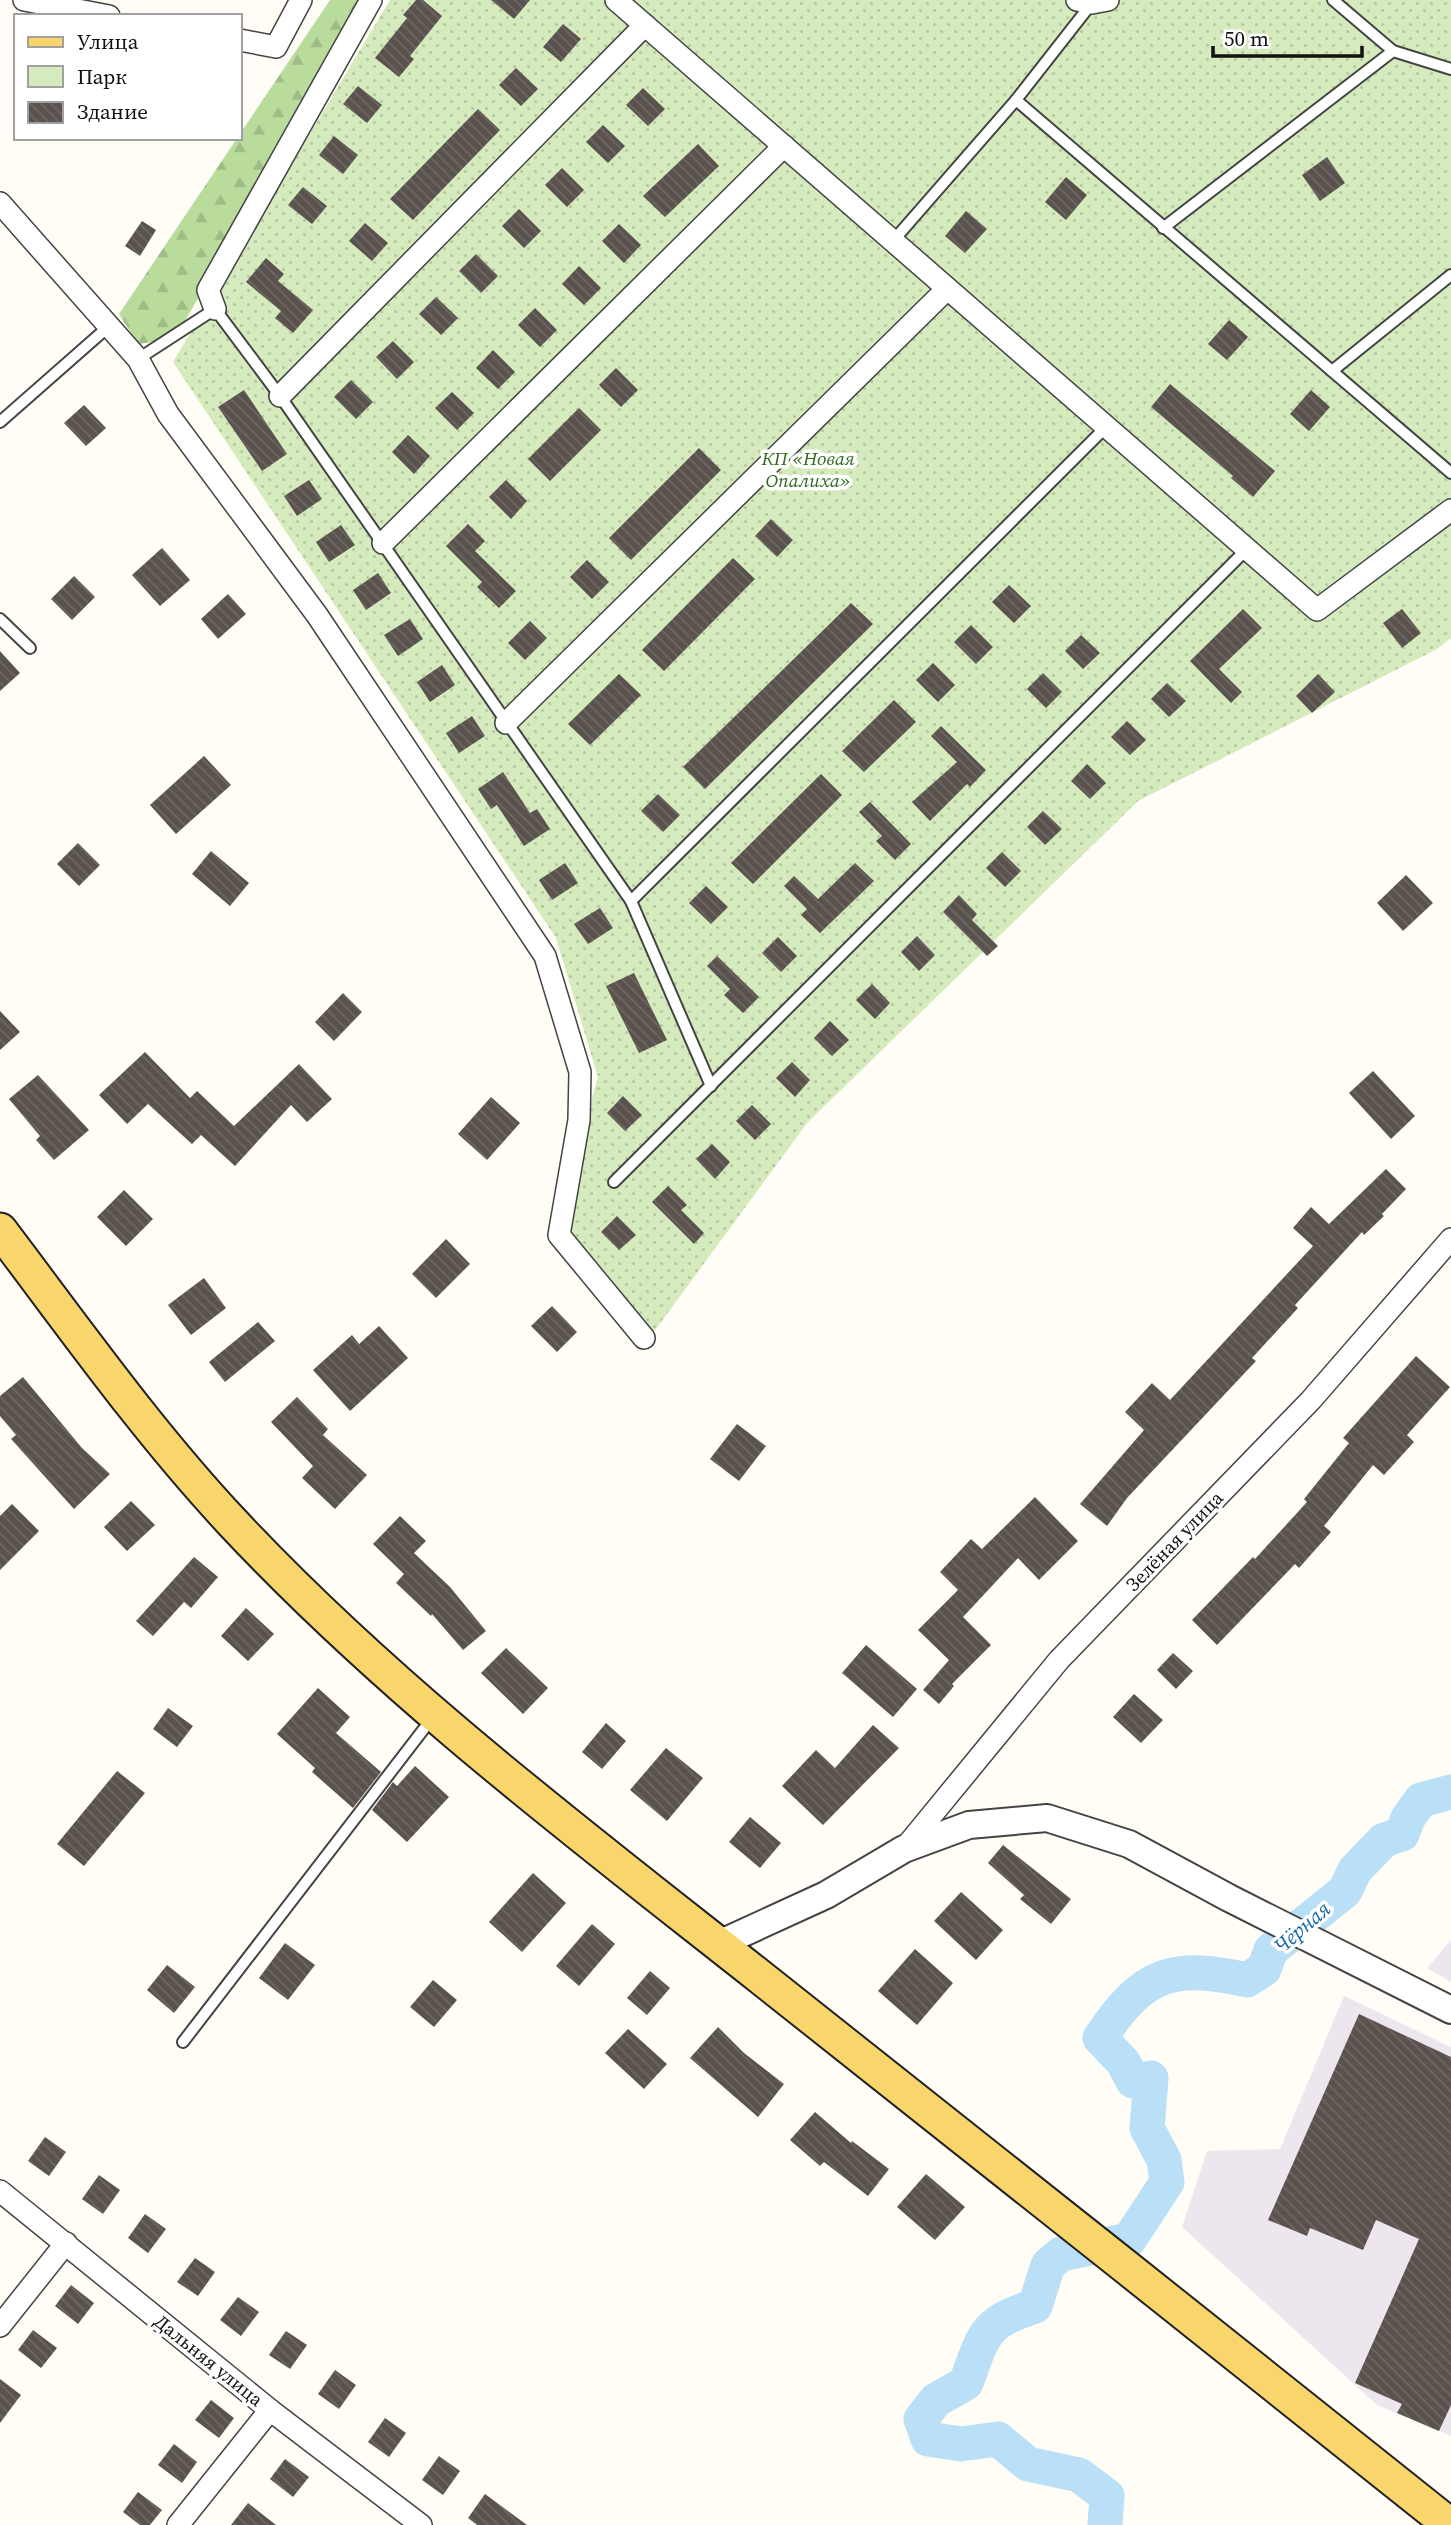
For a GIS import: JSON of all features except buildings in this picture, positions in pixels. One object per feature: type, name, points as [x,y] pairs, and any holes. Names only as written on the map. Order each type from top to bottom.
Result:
[{"type":"main road","points":[[0,1230],[161,1439],[232,1522],[325,1615],[436,1713],[719,1944],[1450,2525]]},
{"type":"street","points":[[24,0],[98,14]]},
{"type":"street","points":[[242,40],[276,47],[301,0]]},
{"type":"street","points":[[215,309],[208,290],[371,0]]},
{"type":"street","points":[[616,0],[1317,610],[1451,510]]},
{"type":"street","points":[[280,396],[645,25]]},
{"type":"street","points":[[383,543],[784,146]]},
{"type":"street","points":[[0,203],[138,359],[168,414],[317,615],[545,956],[580,1072],[579,1120],[559,1235],[644,1338]]},
{"type":"street","points":[[506,723],[947,289]]},
{"type":"street","name":"Зелёная улица","points":[[904,1849],[1059,1660],[1311,1400],[1451,1239]]},
{"type":"street","points":[[719,1944],[826,1895],[904,1849],[969,1825],[1047,1818],[1129,1844],[1362,1967],[1451,2010]]},
{"type":"street","name":"Дальняя улица","points":[[0,2191],[270,2410],[421,2525]]},
{"type":"street","points":[[0,2326],[66,2243]]},
{"type":"street","points":[[178,2525],[270,2410]]},
{"type":"lane","points":[[1333,0],[1393,51],[1451,69]]},
{"type":"lane","points":[[893,241],[1016,100],[1092,1]]},
{"type":"lane","points":[[1164,228],[1393,51]]},
{"type":"lane","points":[[1016,100],[1451,473]]},
{"type":"lane","points":[[1332,372],[1451,275]]},
{"type":"lane","points":[[138,359],[215,309],[280,396],[631,901],[712,1086]]},
{"type":"lane","points":[[0,422],[108,327]]},
{"type":"lane","points":[[631,901],[1106,426]]},
{"type":"lane","points":[[614,1181],[1247,549]]},
{"type":"lane","points":[[0,619],[30,648]]},
{"type":"lane","points":[[183,2042],[436,1713]]},
{"type":"shaded area","points":[[1451,1940],[1451,1982],[1427,1968]]},
{"type":"shaded area","points":[[1344,1996],[1451,2047],[1451,2436],[1377,2405],[1182,2227],[1207,2151],[1280,2149]]},
{"type":"green space","points":[[330,0],[375,0],[174,339],[138,344],[119,314],[236,140],[242,140],[242,131]]},
{"type":"green space","name":"КП «Новая Опалиха»","points":[[390,0],[1451,0],[1451,638],[1437,649],[1138,801],[807,1123],[645,1344],[553,1235],[598,1077],[556,938],[173,362]]},
{"type":"waterway","name":"Чёрная","points":[[1105,2525],[1107,2496],[1079,2475],[1028,2464],[998,2439],[961,2444],[928,2439],[921,2419],[936,2400],[966,2383],[982,2342],[995,2325],[1035,2306],[1048,2265],[1061,2254],[1129,2240],[1167,2182],[1164,2160],[1147,2128],[1151,2078],[1133,2081],[1123,2062],[1100,2038],[1131,1999],[1162,1978],[1198,1973],[1247,1980],[1264,1969],[1271,1950],[1345,1891],[1355,1870],[1384,1840],[1402,1834],[1408,1818],[1421,1800],[1451,1792]]}]
